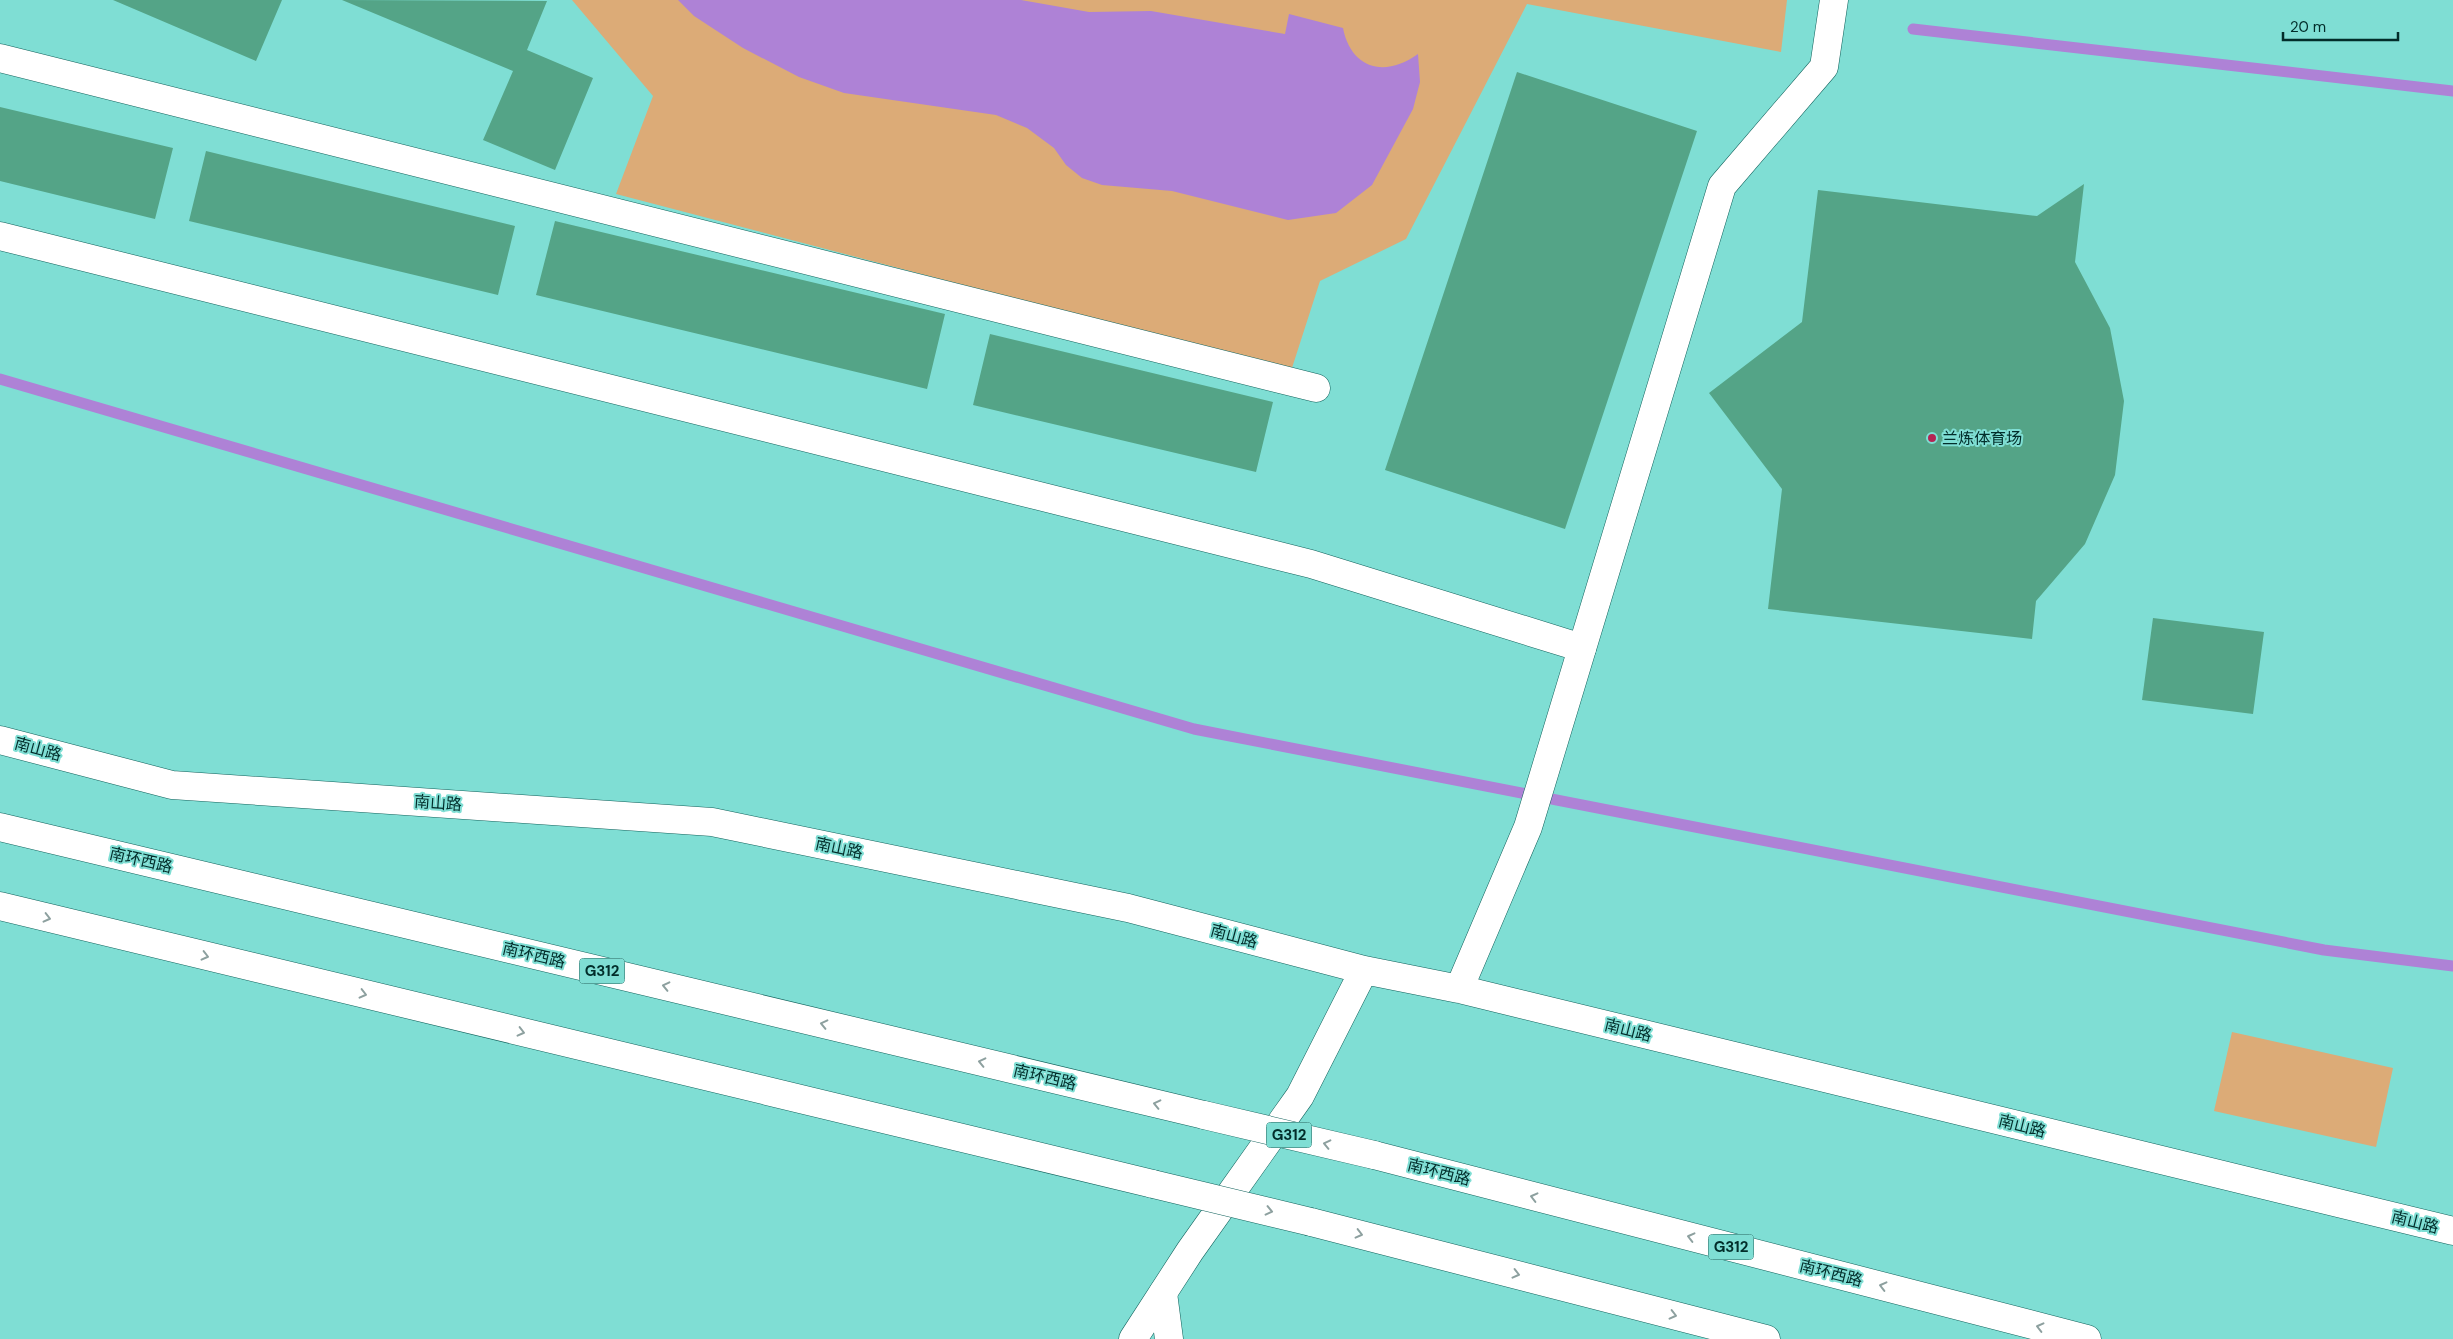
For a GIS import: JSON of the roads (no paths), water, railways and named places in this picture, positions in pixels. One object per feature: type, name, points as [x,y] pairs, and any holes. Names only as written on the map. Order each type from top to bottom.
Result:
[{"type":"main road","points":[[1459,989],[1528,828],[1722,186],[1824,67],[1834,0]]},
{"type":"main road","points":[[0,58],[1316,388]]},
{"type":"main road","points":[[0,236],[1312,564],[1582,648]]},
{"type":"main road","name":"南山路","points":[[0,740],[172,785],[712,822],[1128,908],[1364,970],[1459,989],[2453,1231]]},
{"type":"main road","name":"南环西路","points":[[0,827],[1374,1155],[2087,1339]]},
{"type":"main road","points":[[0,906],[1311,1222],[1766,1339]]},
{"type":"main road","points":[[1133,1339],[1195,1242],[1300,1096],[1364,970]]},
{"type":"main road","points":[[1162,1293],[1169,1339]]},
{"type":"waterway","points":[[1913,29],[2453,91]]},
{"type":"waterway","points":[[0,379],[1194,729],[2324,950],[2453,966]]},
{"type":"place","name":"兰炼体育场","points":[[1932,438]]}]
